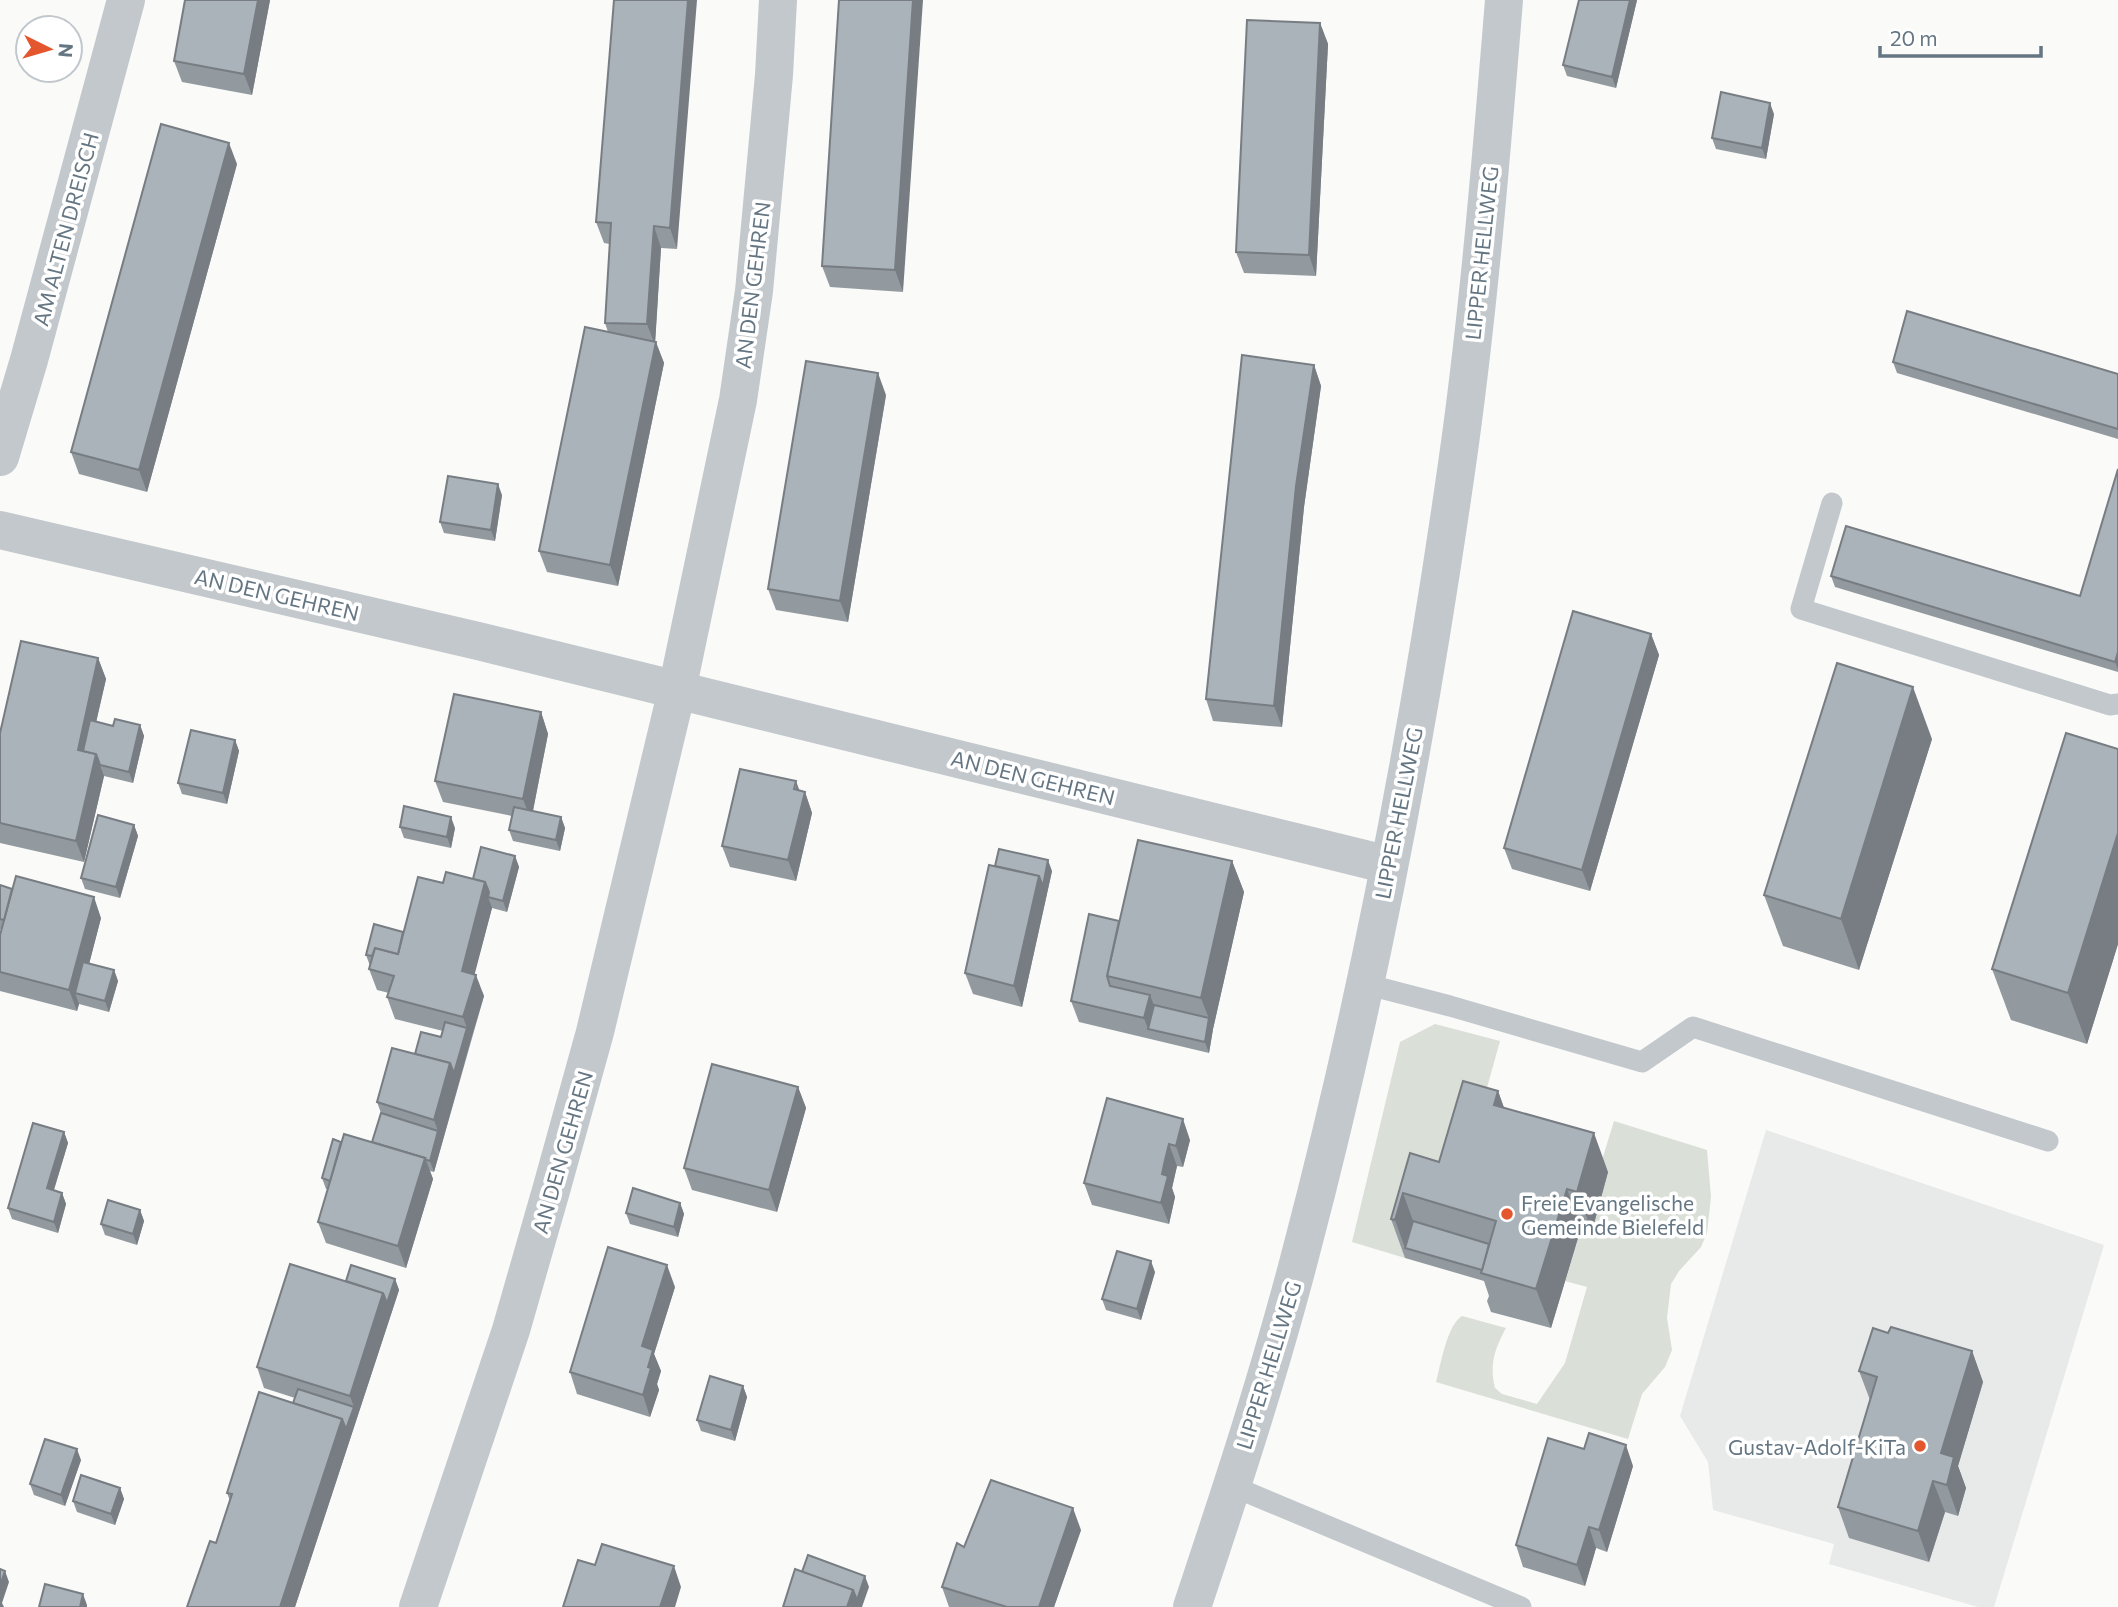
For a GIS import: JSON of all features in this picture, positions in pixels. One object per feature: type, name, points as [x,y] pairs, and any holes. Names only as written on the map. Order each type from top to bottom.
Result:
[{"type":"street","name":"AM ALTEN DREISCH","points":[[0,457],[29,360],[126,0]]},
{"type":"street","name":"AN DEN GEHREN","points":[[418,1607],[511,1331],[596,1032],[677,690],[740,387],[754,291],[774,75],[778,0]]},
{"type":"street","name":"LIPPER HELLWEG","points":[[1192,1607],[1232,1486],[1300,1257],[1365,984],[1389,865],[1432,634],[1460,439],[1489,187],[1504,0]]},
{"type":"street","name":"AN DEN GEHREN","points":[[0,530],[677,690],[1389,865]]},
{"type":"lane","points":[[1832,503],[1801,609],[2110,705],[2118,704]]},
{"type":"lane","points":[[1365,984],[1642,1062],[1693,1027],[2048,1141]]},
{"type":"lane","points":[[1232,1486],[1521,1607]]},
{"type":"shaded area","points":[[1435,1024],[1500,1041],[1478,1120],[1424,1193],[1405,1258],[1352,1242],[1400,1042]]},
{"type":"shaded area","points":[[1614,1121],[1707,1150],[1711,1197],[1707,1233],[1701,1247],[1671,1284],[1667,1318],[1672,1350],[1665,1367],[1642,1394],[1628,1439],[1436,1382],[1448,1336],[1462,1316],[1506,1328],[1493,1364],[1495,1388],[1502,1394],[1537,1404],[1565,1363],[1587,1287],[1565,1281]]},
{"type":"shaded area","points":[[1766,1130],[2104,1245],[1994,1607],[1978,1607],[1829,1564],[1834,1544],[1713,1510],[1708,1462],[1680,1416]]},
{"type":"building","points":[[185,0],[258,0],[244,74],[174,61]]},
{"type":"building","points":[[614,0],[688,0],[670,228],[654,226],[647,324],[605,323],[611,223],[596,222]]},
{"type":"building","points":[[839,0],[913,0],[895,270],[822,266]]},
{"type":"building","points":[[1579,0],[1630,0],[1612,77],[1563,65]]},
{"type":"building","points":[[1247,20],[1320,23],[1309,255],[1236,252]]},
{"type":"building","points":[[1721,92],[1770,103],[1762,148],[1712,138]]},
{"type":"building","points":[[161,124],[229,143],[139,470],[71,452]]},
{"type":"building","points":[[1907,311],[2118,374],[2118,429],[1893,362]]},
{"type":"building","points":[[585,327],[656,342],[610,565],[539,551]]},
{"type":"building","points":[[1242,355],[1314,365],[1296,486],[1274,706],[1206,699]]},
{"type":"building","points":[[806,361],[878,373],[840,601],[768,589]]},
{"type":"building","points":[[2118,469],[2118,652],[2115,662],[1831,576],[1846,526],[2080,596]]},
{"type":"building","points":[[448,476],[498,484],[491,530],[440,522]]},
{"type":"building","points":[[1573,611],[1651,634],[1582,870],[1504,848]]},
{"type":"building","points":[[21,641],[98,658],[78,750],[96,754],[76,841],[0,823],[0,733]]},
{"type":"building","points":[[1837,663],[1913,687],[1841,919],[1764,895]]},
{"type":"building","points":[[454,694],[541,712],[523,799],[435,781]]},
{"type":"building","points":[[115,719],[140,725],[129,772],[100,765],[96,754],[83,751],[90,720],[113,726]]},
{"type":"building","points":[[191,730],[235,740],[223,793],[178,783]]},
{"type":"building","points":[[2066,733],[2118,749],[2118,833],[2068,993],[1992,969]]},
{"type":"building","points":[[740,769],[796,781],[794,789],[805,792],[788,860],[722,846]]},
{"type":"building","points":[[404,806],[451,817],[447,837],[400,827]]},
{"type":"building","points":[[514,807],[561,817],[556,840],[509,830]]},
{"type":"building","points":[[98,815],[134,825],[116,887],[81,878]]},
{"type":"building","points":[[1138,840],[1232,861],[1201,998],[1107,976]]},
{"type":"building","points":[[481,847],[515,856],[503,901],[488,897],[485,882],[473,879]]},
{"type":"building","points":[[999,849],[1048,860],[1043,886],[1039,876],[995,866]]},
{"type":"building","points":[[989,865],[1039,876],[1014,986],[965,973]]},
{"type":"building","points":[[446,872],[485,882],[462,971],[476,975],[463,1017],[387,997],[394,976],[369,969],[375,948],[398,954],[418,877],[443,883]]},
{"type":"building","points":[[16,876],[94,897],[69,990],[0,972],[0,935]]},
{"type":"building","points":[[0,885],[12,889],[4,920],[0,919]]},
{"type":"building","points":[[1089,914],[1119,921],[1107,976],[1110,986],[1150,995],[1144,1018],[1071,1001]]},
{"type":"building","points":[[374,924],[403,932],[398,954],[375,948],[372,956],[366,955]]},
{"type":"building","points":[[83,962],[114,970],[105,1001],[75,993]]},
{"type":"building","points":[[1154,1005],[1209,1018],[1205,1042],[1148,1029]]},
{"type":"building","points":[[445,1022],[467,1028],[454,1073],[450,1063],[415,1054],[421,1032],[441,1037]]},
{"type":"building","points":[[392,1048],[450,1063],[434,1120],[377,1102]]},
{"type":"building","points":[[712,1064],[798,1087],[769,1190],[684,1168]]},
{"type":"building","points":[[1463,1081],[1498,1091],[1494,1105],[1594,1133],[1577,1192],[1567,1189],[1536,1289],[1481,1273],[1496,1221],[1403,1193],[1395,1220],[1391,1219],[1410,1153],[1439,1162]]},
{"type":"building","points":[[1107,1098],[1183,1119],[1176,1146],[1169,1144],[1162,1174],[1168,1176],[1161,1203],[1084,1183]]},
{"type":"building","points":[[381,1113],[438,1131],[430,1161],[372,1142]]},
{"type":"building","points":[[33,1123],[64,1132],[47,1188],[62,1193],[54,1222],[8,1208]]},
{"type":"building","points":[[344,1134],[425,1158],[398,1246],[318,1222]]},
{"type":"building","points":[[333,1139],[341,1142],[330,1181],[322,1178]]},
{"type":"building","points":[[633,1188],[680,1203],[674,1227],[626,1213]]},
{"type":"building","points":[[108,1200],[140,1210],[133,1234],[101,1224]]},
{"type":"building","points":[[1413,1221],[1489,1244],[1482,1270],[1405,1248]]},
{"type":"building","points":[[608,1247],[667,1265],[642,1346],[653,1350],[643,1395],[570,1372]]},
{"type":"building","points":[[1117,1251],[1151,1261],[1137,1309],[1102,1299]]},
{"type":"building","points":[[290,1264],[383,1293],[350,1396],[257,1367]]},
{"type":"building","points":[[351,1265],[395,1279],[387,1303],[383,1293],[346,1281]]},
{"type":"building","name":"Gustav-Adolf-KiTa","points":[[1891,1327],[1972,1351],[1941,1453],[1954,1457],[1947,1485],[1933,1481],[1918,1531],[1838,1507],[1877,1377],[1859,1371],[1873,1328],[1888,1333]]},
{"type":"building","points":[[710,1376],[743,1386],[731,1430],[697,1420]]},
{"type":"building","points":[[298,1389],[354,1407],[346,1429],[342,1419],[293,1403]]},
{"type":"building","points":[[259,1392],[342,1419],[280,1607],[187,1607],[210,1541],[216,1543],[232,1494],[227,1493]]},
{"type":"building","points":[[1589,1433],[1626,1445],[1599,1530],[1589,1527],[1577,1565],[1516,1545],[1548,1438],[1584,1449]]},
{"type":"building","points":[[45,1439],[77,1449],[61,1495],[30,1484]]},
{"type":"building","points":[[81,1475],[120,1488],[111,1514],[73,1501]]},
{"type":"building","points":[[991,1480],[1073,1508],[1039,1607],[1007,1607],[942,1587],[957,1543],[964,1547]]},
{"type":"building","points":[[602,1544],[674,1566],[660,1607],[563,1607],[578,1560],[595,1565]]},
{"type":"building","points":[[808,1555],[865,1576],[857,1600],[853,1590],[802,1572]]},
{"type":"building","points":[[0,1569],[5,1571],[0,1586]]},
{"type":"building","points":[[795,1569],[853,1590],[847,1607],[783,1607]]},
{"type":"building","points":[[45,1584],[83,1594],[80,1607],[39,1607]]},
{"type":"place","name":"Freie Evangelische Gemeinde Bielefeld","points":[[1507,1214]]},
{"type":"place","name":"Gustav-Adolf-KiTa","points":[[1920,1446]]}]
